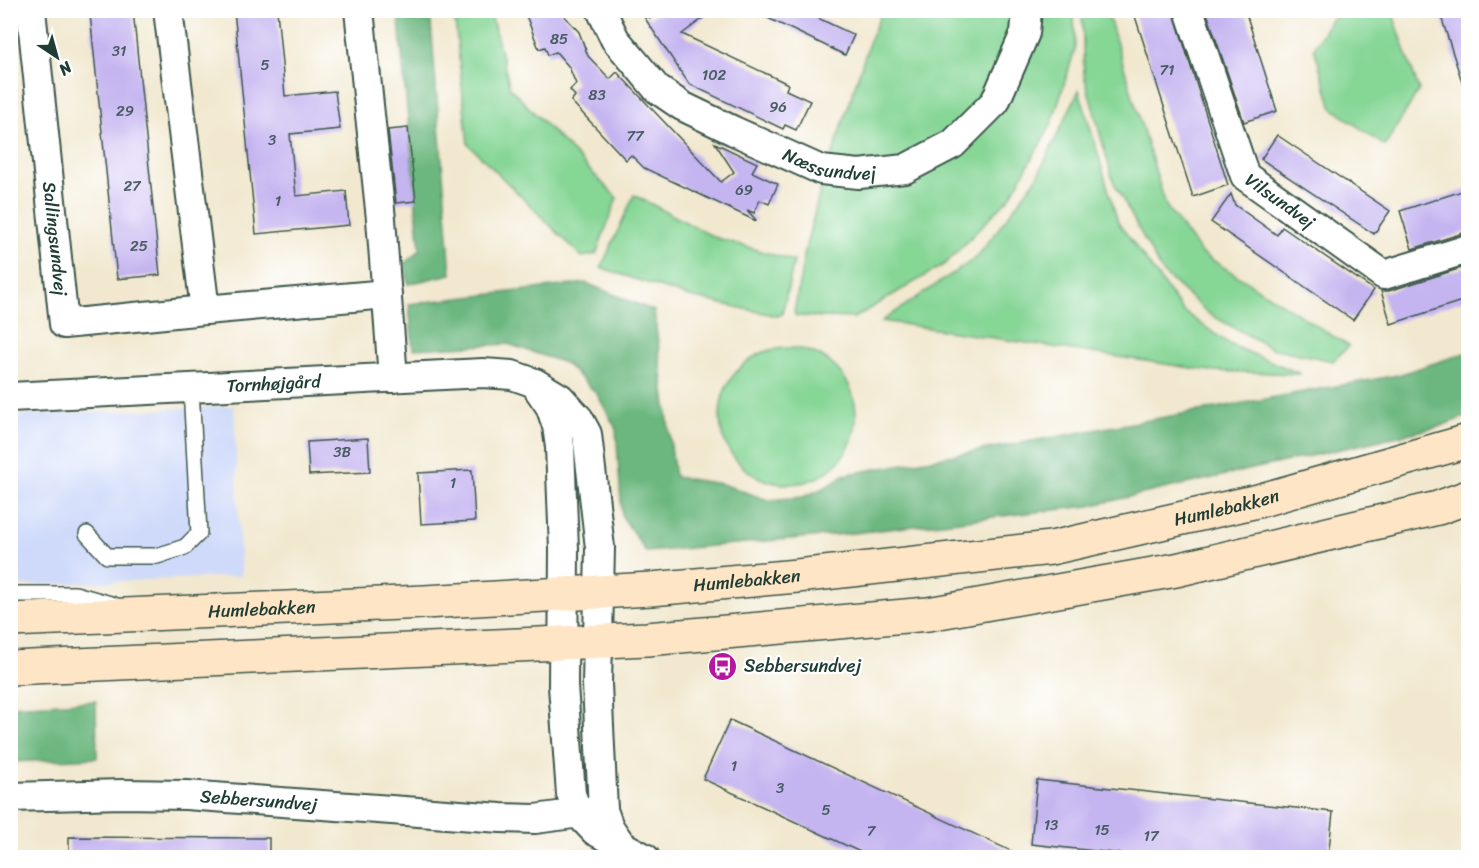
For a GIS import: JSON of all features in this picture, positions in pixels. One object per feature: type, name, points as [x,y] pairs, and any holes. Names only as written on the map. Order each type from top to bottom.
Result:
[{"type":"street","name":"Sallingsundvej","points":[[31,10],[64,324],[387,294]]},
{"type":"street","points":[[168,10],[205,310]]},
{"type":"street","points":[[359,10],[381,219],[393,378]]},
{"type":"street","name":"Næssundvej","points":[[601,10],[615,39],[657,89],[682,106],[821,170],[859,174],[905,169],[952,144],[995,102],[1025,33],[1026,10]]},
{"type":"street","name":"Vilsundvej","points":[[1189,10],[1245,176],[1384,276],[1468,249]]},
{"type":"street","name":"Tornhøjgård","points":[[10,397],[483,373],[512,375],[535,383],[560,398],[579,418],[587,434],[600,548],[598,641]]},
{"type":"street","points":[[535,383],[550,406],[557,426],[560,447],[564,549],[563,686],[571,794],[609,827],[620,843],[645,858]]},
{"type":"street","name":"Humlebakken","points":[[10,620],[651,589],[797,576],[1051,548],[1258,501],[1468,441]]},
{"type":"street","points":[[10,668],[598,641],[728,633],[928,614],[1176,570],[1438,508],[1468,497]]},
{"type":"street","points":[[590,812],[598,641]]},
{"type":"street","name":"Sebbersundvej","points":[[10,797],[186,795],[535,819],[590,812]]},
{"type":"lane","points":[[87,534],[107,556],[157,556],[185,547],[199,533],[191,388]]},
{"type":"lane","points":[[10,594],[75,594],[146,614]]},
{"type":"shaded area","points":[[234,406],[241,576],[11,586],[10,416]]},
{"type":"green space","points":[[398,11],[430,11],[451,274],[408,284],[405,263],[420,250]]},
{"type":"green space","points":[[454,11],[490,11],[510,88],[617,198],[596,254],[582,257],[468,144]]},
{"type":"green space","points":[[882,11],[1019,11],[984,104],[950,136],[904,161],[830,162],[871,37]]},
{"type":"green space","points":[[1035,11],[1074,11],[1075,49],[1052,123],[1010,197],[945,264],[854,318],[796,316],[794,312],[806,246],[823,180],[966,149]]},
{"type":"green space","points":[[1082,11],[1107,11],[1166,206],[1201,253],[1349,346],[1333,361],[1271,348],[1209,314],[1162,272],[1113,181],[1084,75]]},
{"type":"green space","points":[[1355,11],[1392,11],[1419,90],[1385,146],[1332,108],[1314,48],[1331,19]]},
{"type":"green space","points":[[1079,90],[1118,222],[1183,311],[1231,345],[1301,374],[1211,371],[882,321],[977,257],[1036,179]]},
{"type":"green space","points":[[634,195],[714,237],[794,261],[782,314],[778,316],[690,297],[601,268]]},
{"type":"green space","points":[[586,283],[654,311],[675,477],[722,484],[768,500],[803,497],[826,487],[843,475],[1398,375],[1468,352],[1468,416],[1438,427],[1089,506],[845,534],[646,552],[622,516],[616,429],[597,394],[565,363],[508,344],[413,349],[409,304]]},
{"type":"green space","points":[[788,348],[814,353],[836,368],[851,390],[856,416],[851,442],[836,464],[814,479],[788,484],[762,479],[740,464],[725,442],[720,416],[725,390],[740,368],[762,353]]},
{"type":"green space","points":[[96,701],[97,758],[11,762],[11,706]]},
{"type":"building","points":[[133,10],[160,275],[117,279],[90,14]]},
{"type":"building","points":[[234,10],[277,10],[285,96],[335,91],[340,129],[290,134],[296,196],[346,191],[349,225],[256,234]]},
{"type":"building","points":[[524,10],[559,10],[579,32],[588,56],[610,79],[617,72],[721,182],[734,172],[715,143],[757,163],[752,172],[778,184],[769,204],[760,200],[754,213],[747,210],[756,221],[644,168],[631,155],[626,160],[571,101],[575,96],[570,90],[576,84],[569,67],[556,52],[548,55],[545,47],[539,49]]},
{"type":"building","points":[[661,10],[714,10],[682,34],[788,84],[786,90],[810,101],[796,130],[785,125],[783,129],[689,84],[642,14],[650,18]]},
{"type":"building","points":[[751,10],[801,10],[854,35],[845,55]]},
{"type":"building","points":[[1133,10],[1173,10],[1228,185],[1193,197]]},
{"type":"building","points":[[1216,10],[1245,10],[1277,111],[1244,122],[1207,13]]},
{"type":"building","points":[[1439,10],[1468,10],[1468,88],[1464,88]]},
{"type":"building","points":[[408,128],[416,201],[396,203],[388,130]]},
{"type":"building","points":[[1277,135],[1390,211],[1374,234],[1261,159]]},
{"type":"building","points":[[1468,189],[1468,233],[1412,249],[1400,211]]},
{"type":"building","points":[[1231,194],[1235,205],[1277,235],[1282,227],[1374,290],[1353,320],[1211,222]]},
{"type":"building","points":[[1468,266],[1468,299],[1391,324],[1381,291],[1389,291]]},
{"type":"building","points":[[368,438],[370,472],[309,475],[307,442]]},
{"type":"building","points":[[472,470],[475,521],[421,524],[418,473]]},
{"type":"building","points":[[730,720],[1026,858],[873,858],[703,779]]},
{"type":"building","points":[[1037,780],[1333,812],[1328,858],[1159,858],[1031,844]]},
{"type":"building","points":[[69,837],[269,838],[269,858],[69,858]]},
{"type":"place","name":"Sebbersundvej","points":[[723,666]]}]
